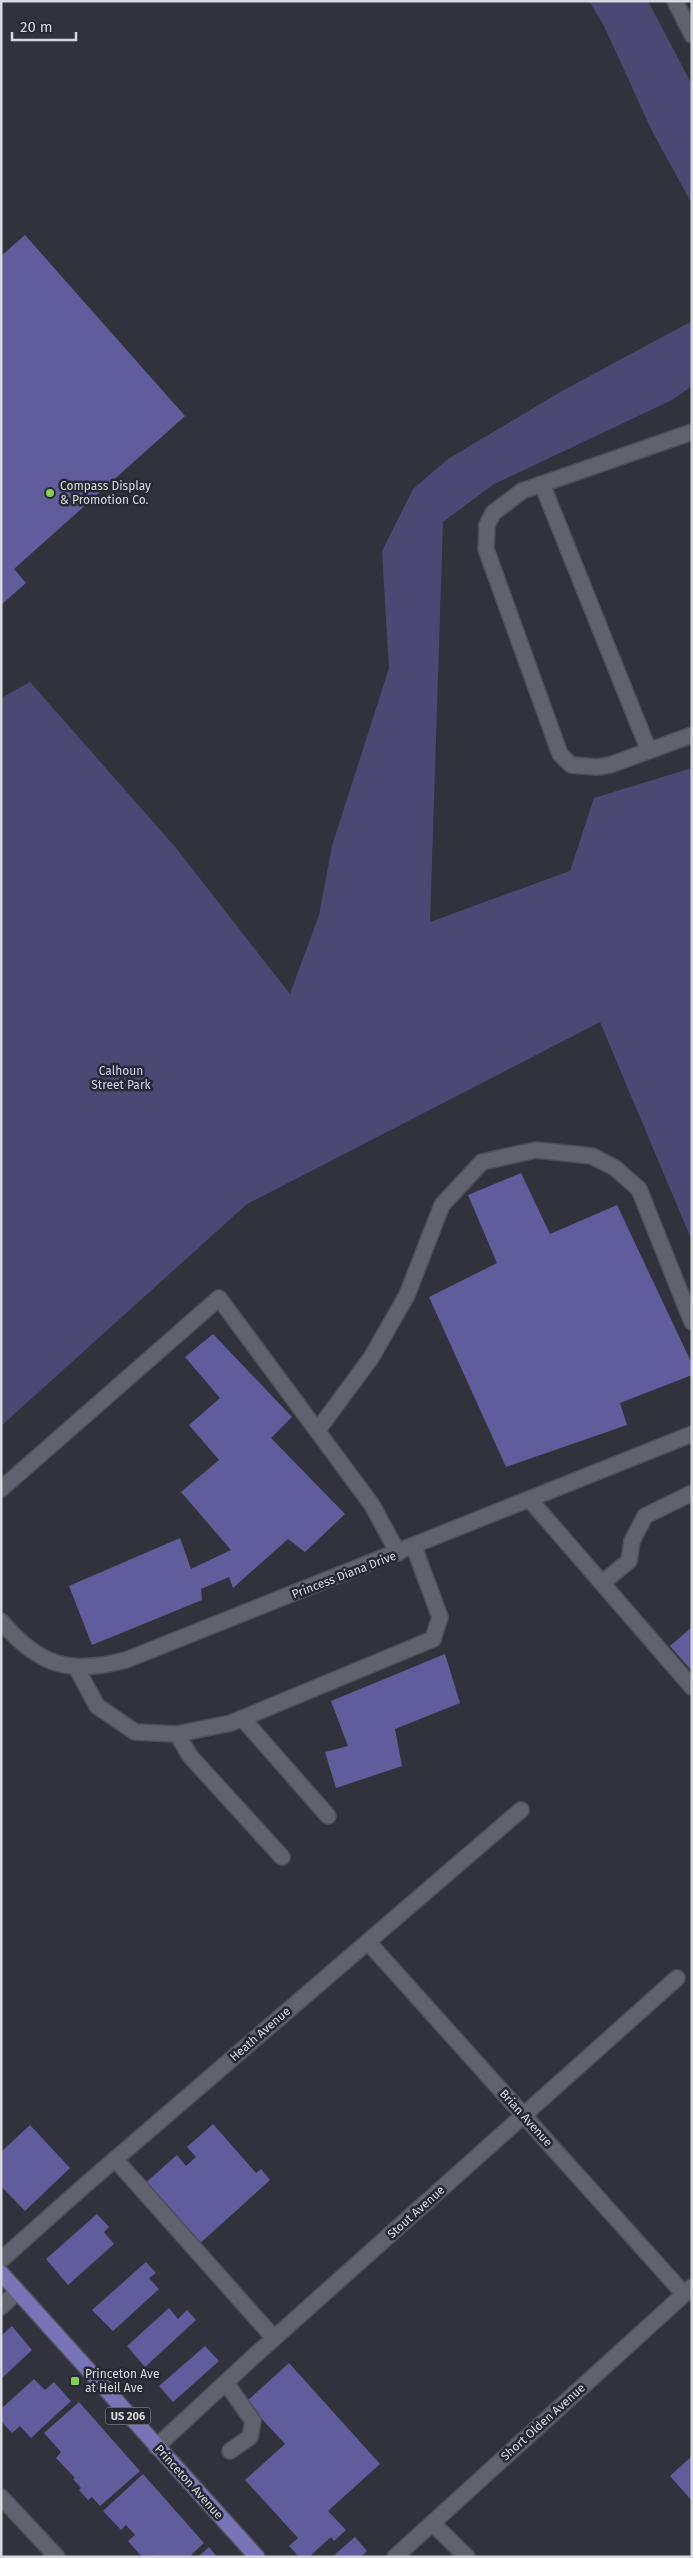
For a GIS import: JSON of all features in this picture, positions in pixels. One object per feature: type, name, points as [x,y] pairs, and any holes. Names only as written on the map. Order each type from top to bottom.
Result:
[{"type":"main road","name":"Princeton Avenue","points":[[1,2274],[256,2557]]},
{"type":"street","points":[[675,1],[692,35]]},
{"type":"street","points":[[692,432],[522,491],[493,513],[487,525],[485,538],[486,549],[560,754],[571,766],[597,767],[692,735]]},
{"type":"street","points":[[542,484],[649,751]]},
{"type":"street","points":[[317,1431],[371,1358],[408,1295],[442,1205],[482,1162],[536,1150],[592,1156],[615,1168],[638,1189],[692,1322]]},
{"type":"street","points":[[1,1489],[219,1298],[372,1504],[398,1553]]},
{"type":"street","name":"Princess Diana Drive","points":[[1,1621],[30,1648],[52,1663],[76,1667],[100,1667],[126,1660],[414,1547],[692,1434]]},
{"type":"street","points":[[602,1583],[629,1561],[632,1541],[646,1516],[692,1493]]},
{"type":"street","points":[[530,1500],[692,1687]]},
{"type":"street","points":[[76,1667],[97,1706],[135,1732],[177,1734],[231,1723],[433,1639],[440,1617],[414,1547]]},
{"type":"street","points":[[242,1718],[328,1816]]},
{"type":"street","points":[[177,1734],[190,1756],[282,1857]]},
{"type":"street","name":"Heath Avenue","points":[[1,2260],[115,2159],[521,1810]]},
{"type":"street","name":"Brian Avenue","points":[[368,1942],[524,2116],[688,2290]]},
{"type":"street","name":"Stout Avenue","points":[[156,2447],[274,2338],[677,1978]]},
{"type":"street","points":[[115,2159],[274,2338]]},
{"type":"street","name":"Short Olden Avenue","points":[[396,2557],[688,2290]]},
{"type":"street","points":[[1,2307],[17,2292]]},
{"type":"street","points":[[226,2383],[253,2421],[250,2437],[230,2451]]},
{"type":"street","points":[[1,2497],[57,2557]]},
{"type":"street","points":[[432,2523],[467,2557]]},
{"type":"green space","points":[[589,1],[648,1],[692,85],[692,204],[652,131],[604,26]]},
{"type":"green space","name":"Calhoun Street Park","points":[[692,321],[692,386],[672,400],[494,484],[443,522],[430,922],[570,871],[594,798],[692,768],[692,1241],[600,1022],[247,1204],[1,1426],[1,698],[30,682],[176,848],[290,994],[319,915],[332,846],[389,668],[382,551],[413,489],[448,459],[562,391]]},
{"type":"building","name":"Compass Display & Promotion Co.","points":[[25,235],[185,416],[14,569],[26,583],[1,605],[1,256]]},
{"type":"building","points":[[521,1173],[550,1234],[617,1205],[692,1364],[692,1375],[620,1403],[627,1425],[506,1467],[429,1297],[497,1263],[468,1195]]},
{"type":"building","points":[[213,1334],[292,1417],[271,1438],[345,1514],[305,1552],[288,1539],[233,1588],[229,1577],[201,1589],[202,1600],[92,1645],[69,1586],[180,1538],[191,1569],[231,1550],[181,1492],[219,1460],[189,1425],[220,1398],[185,1357]]},
{"type":"building","points":[[692,1627],[692,1671],[670,1646]]},
{"type":"building","points":[[445,1654],[460,1703],[395,1729],[402,1766],[336,1788],[325,1752],[348,1746],[331,1701]]},
{"type":"building","points":[[213,2124],[256,2173],[261,2169],[270,2180],[197,2246],[143,2185],[177,2155],[186,2166],[196,2157],[187,2147]]},
{"type":"building","points":[[30,2125],[70,2168],[25,2211],[1,2186],[1,2152]]},
{"type":"building","points":[[97,2214],[109,2227],[104,2232],[114,2244],[68,2285],[46,2259]]},
{"type":"building","points":[[146,2262],[156,2273],[149,2278],[159,2289],[113,2331],[92,2310]]},
{"type":"building","points":[[169,2308],[178,2319],[187,2310],[196,2320],[145,2367],[127,2346]]},
{"type":"building","points":[[12,2326],[32,2350],[1,2379],[1,2336]]},
{"type":"building","points":[[205,2346],[219,2361],[173,2402],[159,2386]]},
{"type":"building","points":[[289,2363],[380,2464],[328,2511],[346,2530],[334,2541],[331,2537],[309,2557],[299,2557],[289,2546],[298,2538],[245,2480],[285,2444],[246,2402]]},
{"type":"building","points":[[34,2379],[45,2390],[54,2382],[71,2401],[31,2438],[20,2426],[12,2433],[1,2421],[1,2409]]},
{"type":"building","points":[[79,2402],[140,2471],[100,2506],[92,2497],[88,2500],[79,2490],[81,2488],[73,2479],[75,2478],[56,2458],[61,2452],[44,2433]]},
{"type":"building","points":[[692,2456],[692,2501],[670,2476]]},
{"type":"building","points":[[143,2474],[204,2543],[189,2557],[151,2557],[154,2553],[150,2557],[142,2557],[128,2541],[135,2535],[126,2525],[121,2530],[103,2511]]},
{"type":"building","points":[[355,2537],[367,2551],[361,2557],[332,2557]]},
{"type":"building","points":[[209,2547],[217,2557],[198,2557]]},
{"type":"place","name":"Compass Display & Promotion Co.","points":[[50,493]]},
{"type":"place","name":"Princeton Ave at Heil Ave","points":[[75,2381]]}]
